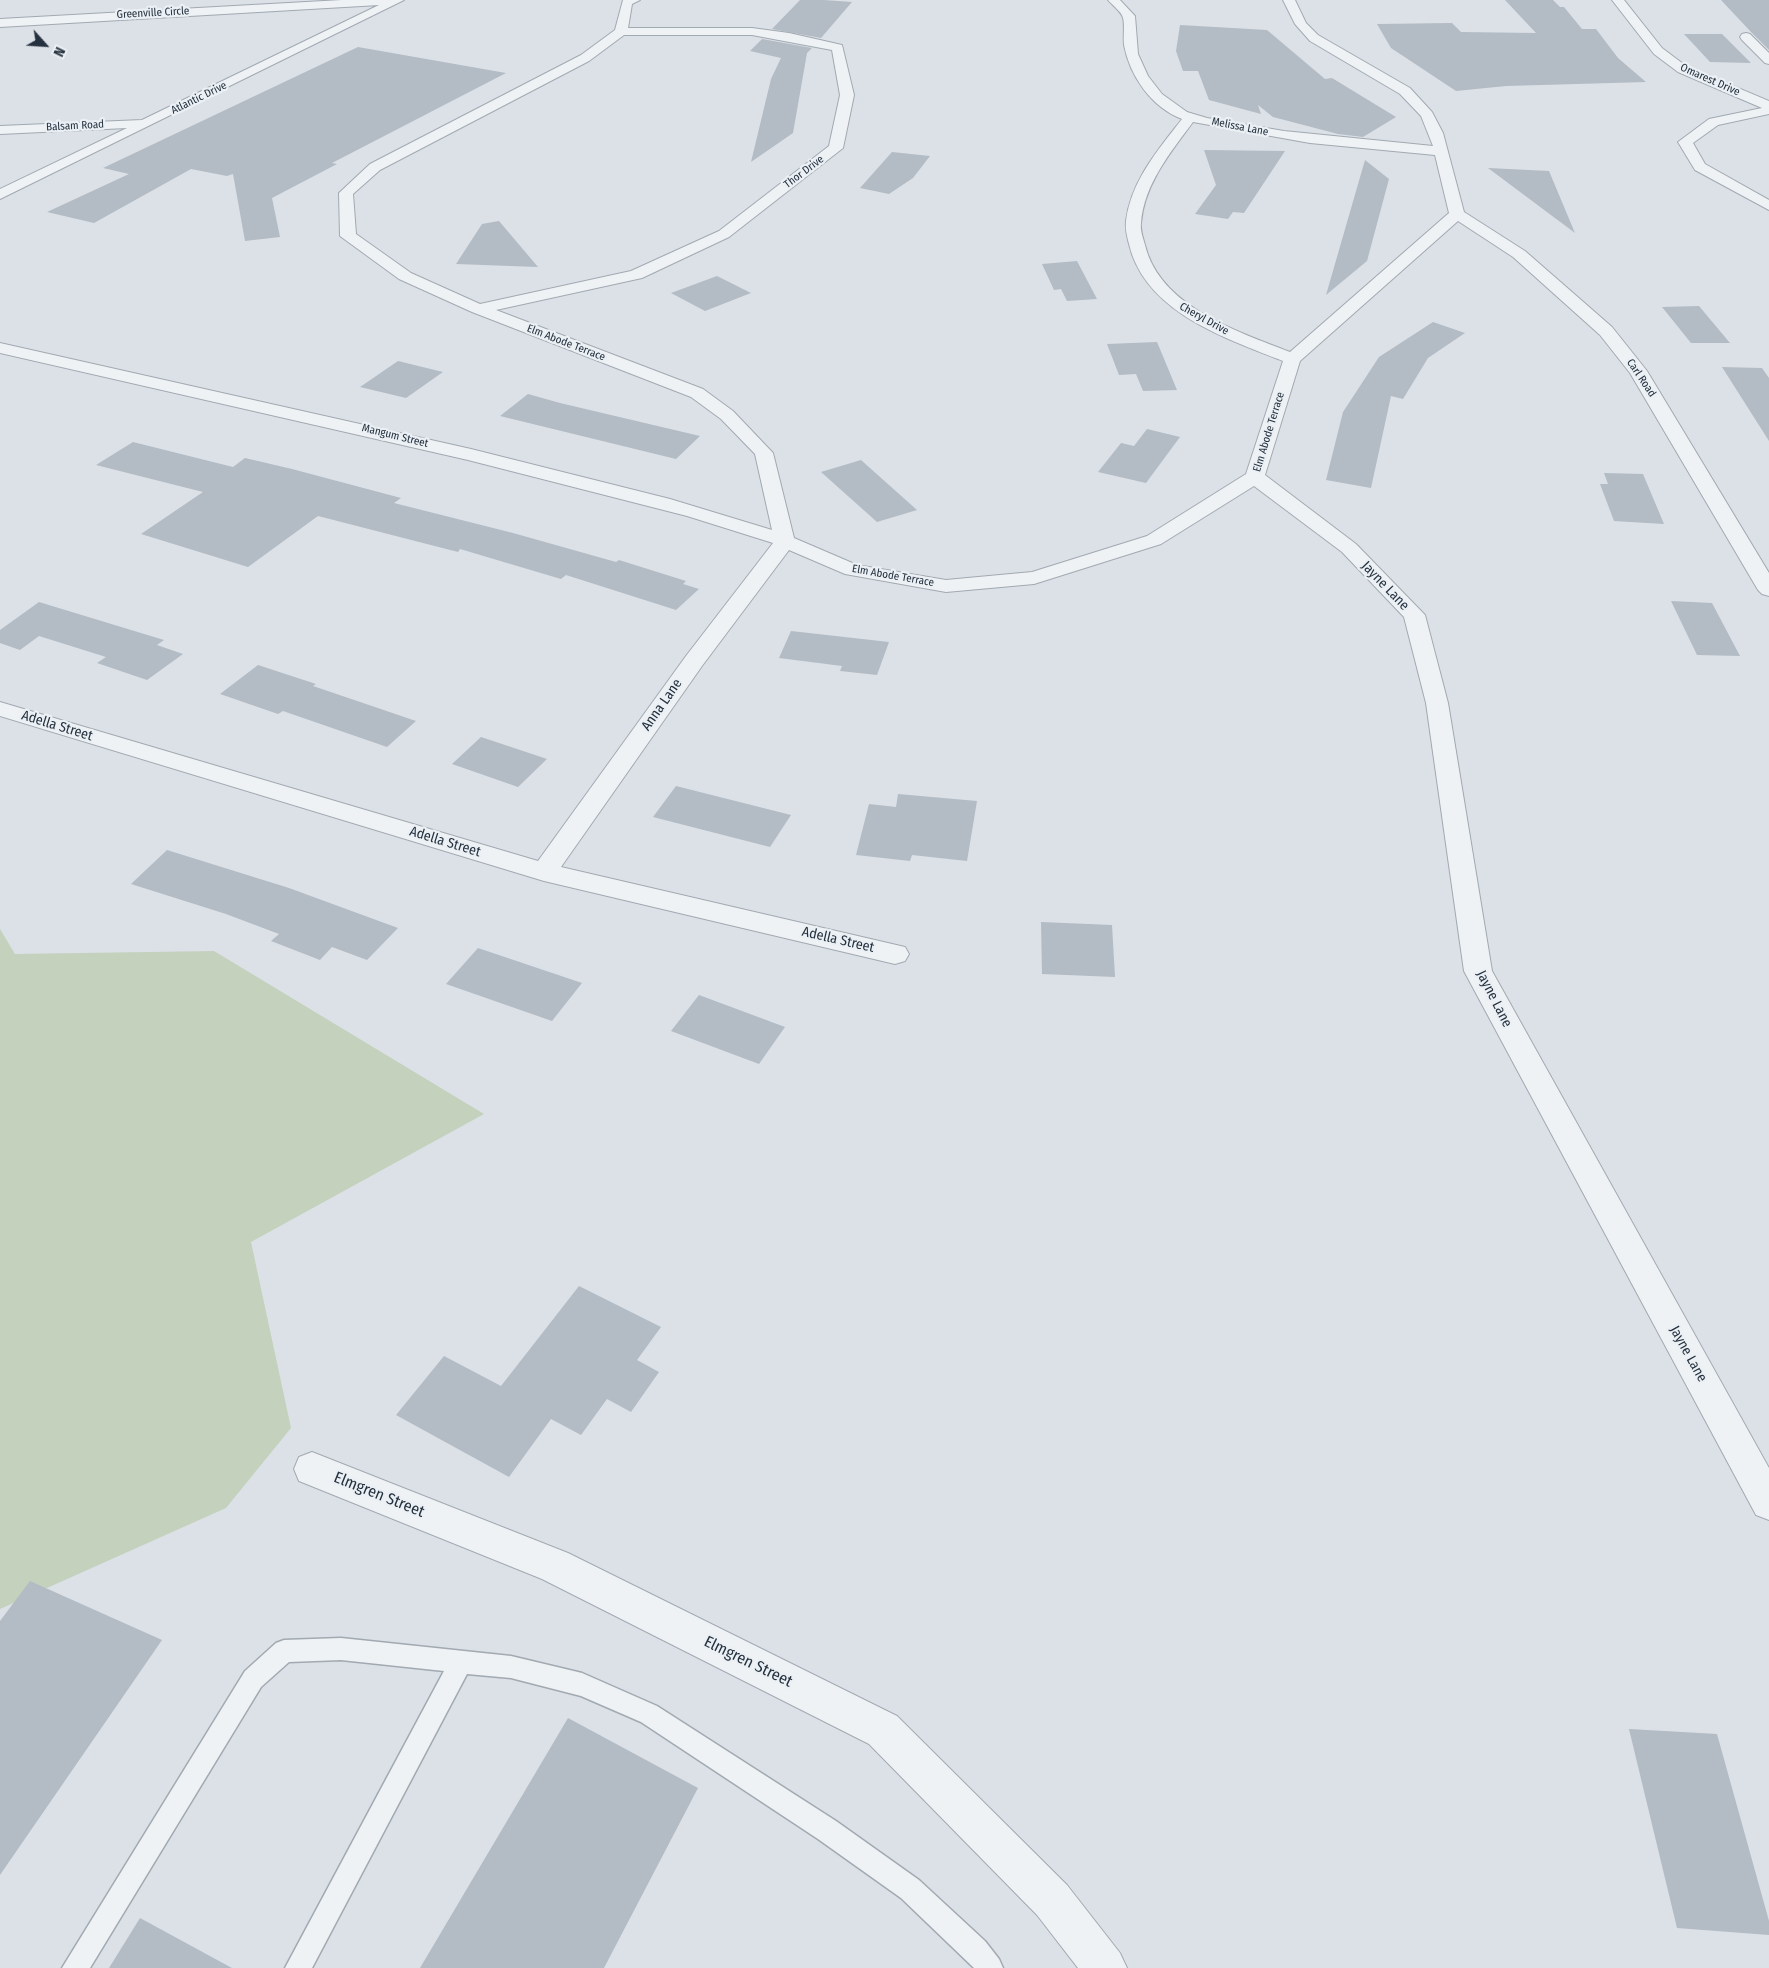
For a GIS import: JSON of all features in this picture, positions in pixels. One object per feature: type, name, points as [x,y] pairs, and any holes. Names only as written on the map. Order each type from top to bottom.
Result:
[{"type":"street","points":[[120,15],[128,0]]},
{"type":"street","name":"Greenville Circle","points":[[0,23],[397,0]]},
{"type":"street","name":"Atlantic Drive","points":[[0,195],[397,0]]},
{"type":"street","points":[[621,31],[627,2],[634,0]]},
{"type":"street","name":"Melissa Lane","points":[[1114,0],[1129,16],[1128,41],[1140,75],[1167,105],[1189,118],[1331,142],[1440,151]]},
{"type":"street","points":[[1289,0],[1301,24],[1314,38],[1362,64],[1405,91],[1427,115],[1436,133],[1457,214],[1292,359]]},
{"type":"street","name":"Omarest Drive","points":[[1618,0],[1658,50],[1682,70],[1769,106]]},
{"type":"street","name":"Elm Abode Terrace","points":[[621,31],[585,58],[375,167],[346,192],[348,236],[405,276],[478,309],[697,393],[727,415],[764,453],[785,541],[852,570],[946,586],[1034,578],[1154,540],[1255,477],[1292,359]]},
{"type":"street","name":"Thor Drive","points":[[478,309],[636,275],[724,234],[836,148],[847,95],[838,48],[793,36],[740,32],[651,34],[621,31]]},
{"type":"street","points":[[1746,36],[1769,60]]},
{"type":"street","points":[[1769,110],[1714,122],[1685,142],[1700,167],[1769,206]]},
{"type":"street","name":"Cheryl Drive","points":[[1189,118],[1153,167],[1142,190],[1133,227],[1142,264],[1172,301],[1221,330],[1292,359]]},
{"type":"street","name":"Balsam Road","points":[[0,130],[150,122]]},
{"type":"street","name":"Carl Road","points":[[1457,214],[1519,254],[1606,331],[1638,371],[1769,590]]},
{"type":"street","name":"Mangum Street","points":[[0,348],[387,434],[673,507],[747,527],[785,541]]},
{"type":"street","name":"Jayne Lane","points":[[1255,477],[1349,548],[1414,615],[1437,703],[1478,971],[1769,1503]]},
{"type":"street","name":"Anna Lane","points":[[544,872],[694,660],[785,541]]},
{"type":"street","name":"Adella Street","points":[[0,709],[544,872],[895,954]]},
{"type":"street","name":"Elmgren Street","points":[[312,1468],[554,1566],[883,1730],[1052,1900],[1105,1968]]},
{"type":"lane","points":[[75,1968],[253,1679],[284,1651],[341,1649],[511,1667],[582,1685],[649,1714],[828,1830],[910,1888],[976,1950],[990,1968]]},
{"type":"lane","points":[[298,1968],[461,1662]]},
{"type":"green space","points":[[0,929],[15,954],[214,951],[484,1114],[251,1242],[291,1428],[226,1508],[0,1609]]},
{"type":"building","points":[[800,0],[852,2],[821,38],[772,29]]},
{"type":"building","points":[[1505,0],[1553,0],[1560,7],[1564,7],[1582,29],[1596,29],[1618,58],[1646,82],[1506,86],[1456,91],[1391,48],[1377,24],[1452,23],[1461,32],[1536,33]]},
{"type":"building","points":[[1721,0],[1769,0],[1769,50],[1751,32]]},
{"type":"building","points":[[1180,25],[1267,30],[1325,79],[1332,78],[1396,117],[1363,137],[1338,134],[1273,117],[1258,105],[1261,114],[1209,100],[1198,71],[1183,71],[1176,51]]},
{"type":"building","points":[[1684,34],[1722,34],[1751,63],[1710,62]]},
{"type":"building","points":[[762,39],[812,48],[807,53],[793,133],[751,162],[771,79],[781,58],[750,51]]},
{"type":"building","points":[[358,47],[506,73],[332,163],[337,164],[272,198],[280,237],[245,241],[233,174],[227,176],[191,169],[94,223],[47,212],[129,174],[103,168]]},
{"type":"building","points":[[1204,150],[1285,151],[1244,213],[1233,212],[1228,219],[1195,214],[1216,185]]},
{"type":"building","points":[[892,152],[930,156],[913,178],[889,194],[860,188]]},
{"type":"building","points":[[1365,160],[1389,179],[1367,261],[1326,295]]},
{"type":"building","points":[[1488,168],[1549,171],[1575,233]]},
{"type":"building","points":[[499,221],[538,267],[456,264],[482,224]]},
{"type":"building","points":[[1077,261],[1097,299],[1067,301],[1061,289],[1054,290],[1042,264]]},
{"type":"building","points":[[717,276],[751,293],[705,311],[671,293]]},
{"type":"building","points":[[1699,306],[1730,343],[1691,343],[1662,307]]},
{"type":"building","points":[[1433,322],[1465,333],[1428,358],[1403,399],[1391,396],[1371,488],[1326,480],[1343,412],[1379,357]]},
{"type":"building","points":[[1157,342],[1177,390],[1143,391],[1136,374],[1119,375],[1107,344]]},
{"type":"building","points":[[398,361],[443,372],[406,398],[360,387]]},
{"type":"building","points":[[1722,367],[1762,368],[1769,378],[1769,441]]},
{"type":"building","points":[[528,394],[700,436],[676,459],[500,416]]},
{"type":"building","points":[[1147,429],[1180,437],[1146,483],[1098,472],[1121,443],[1134,446]]},
{"type":"building","points":[[133,442],[233,467],[245,458],[292,469],[401,498],[394,503],[513,533],[616,562],[619,560],[686,581],[683,584],[699,589],[676,610],[566,575],[561,579],[460,549],[458,552],[318,516],[248,567],[141,534],[203,492],[96,465]]},
{"type":"building","points":[[861,460],[917,510],[877,522],[821,472]]},
{"type":"building","points":[[1604,473],[1643,474],[1664,524],[1614,521],[1600,484],[1608,484]]},
{"type":"building","points":[[1671,601],[1712,603],[1740,656],[1697,655]]},
{"type":"building","points":[[39,602],[164,640],[157,645],[183,654],[147,680],[97,663],[106,657],[39,636],[20,650],[0,643],[0,630]]},
{"type":"building","points":[[791,631],[889,642],[877,675],[840,671],[842,666],[779,658]]},
{"type":"building","points":[[258,665],[416,721],[387,747],[283,711],[278,714],[220,694]]},
{"type":"building","points":[[481,737],[547,759],[518,787],[452,764]]},
{"type":"building","points":[[676,786],[791,815],[770,847],[653,817]]},
{"type":"building","points":[[898,794],[977,801],[967,861],[912,855],[910,861],[856,855],[869,804],[896,807]]},
{"type":"building","points":[[167,850],[289,888],[398,928],[367,960],[332,947],[320,960],[271,941],[279,934],[226,914],[131,884]]},
{"type":"building","points":[[1041,922],[1112,925],[1115,977],[1042,974]]},
{"type":"building","points":[[478,948],[582,983],[552,1021],[446,984]]},
{"type":"building","points":[[699,995],[785,1027],[759,1064],[671,1031]]},
{"type":"building","points":[[579,1286],[661,1327],[637,1360],[659,1372],[631,1412],[607,1399],[581,1435],[551,1419],[509,1477],[396,1415],[444,1356],[501,1386]]},
{"type":"building","points":[[30,1581],[162,1640],[0,1875],[0,1621]]},
{"type":"building","points":[[568,1718],[698,1788],[604,1968],[420,1968]]},
{"type":"building","points":[[1629,1729],[1717,1734],[1769,1921],[1769,1935],[1677,1928]]},
{"type":"building","points":[[140,1918],[232,1968],[109,1968]]}]
